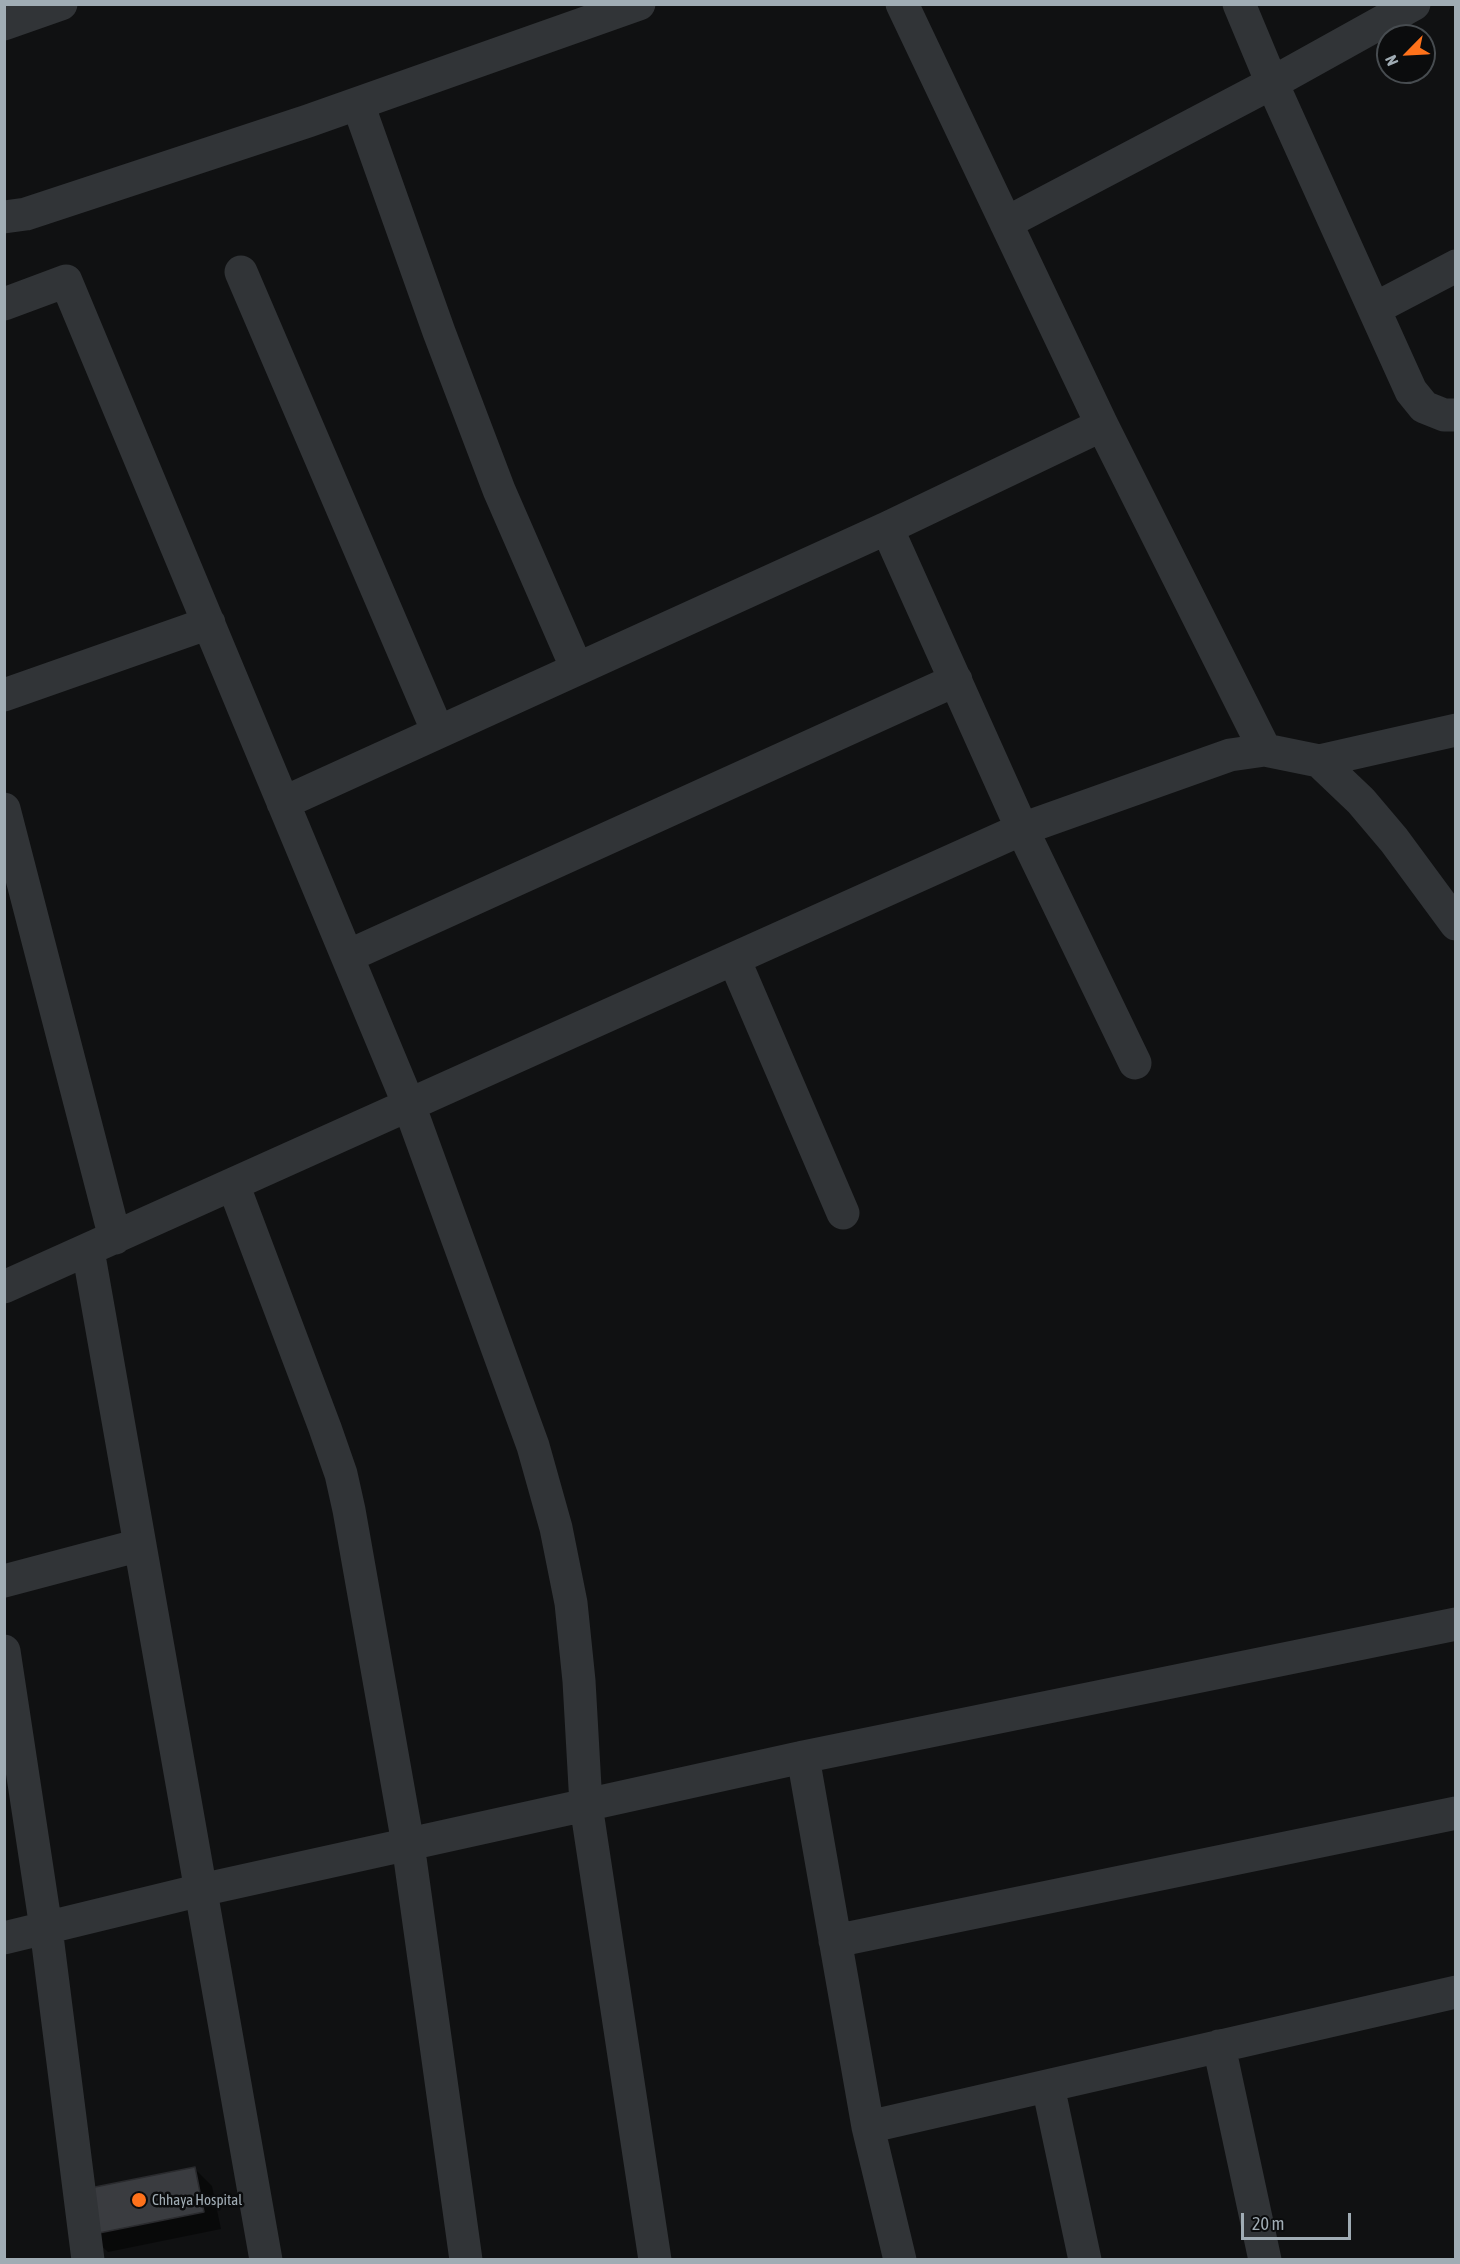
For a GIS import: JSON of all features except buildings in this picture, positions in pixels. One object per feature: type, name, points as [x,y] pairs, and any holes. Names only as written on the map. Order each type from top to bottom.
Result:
[{"type":"street","points":[[4,24],[61,4]]},
{"type":"street","points":[[4,217],[26,214],[358,104],[639,4]]},
{"type":"street","points":[[902,4],[1102,425],[1265,750]]},
{"type":"street","points":[[1239,4],[1272,83],[1411,391],[1424,408],[1444,415],[1455,415]]},
{"type":"street","points":[[1006,223],[1272,83],[1414,4]]},
{"type":"street","points":[[358,104],[439,332],[499,490],[577,669]]},
{"type":"street","points":[[1374,309],[1455,266]]},
{"type":"street","points":[[241,272],[438,732]]},
{"type":"street","points":[[4,304],[66,281],[409,1105],[533,1446],[556,1528],[571,1603],[586,1805],[655,2259]]},
{"type":"street","points":[[283,803],[887,528],[1102,425]]},
{"type":"street","points":[[887,528],[1022,829],[1135,1063]]},
{"type":"street","points":[[4,695],[209,623]]},
{"type":"street","points":[[348,957],[956,680]]},
{"type":"street","points":[[4,1287],[1022,829],[1230,755],[1265,750],[1319,761],[1455,730]]},
{"type":"street","points":[[1319,761],[1361,801],[1394,840],[1455,924]]},
{"type":"street","points":[[4,809],[101,1244],[140,1545],[266,2259]]},
{"type":"street","points":[[734,959],[843,1212]]},
{"type":"street","points":[[233,1185],[341,1474],[350,1510],[408,1844],[466,2259]]},
{"type":"street","points":[[4,1581],[140,1545]]},
{"type":"street","points":[[4,1938],[201,1890],[803,1758],[1455,1624]]},
{"type":"street","points":[[4,1651],[46,1928],[88,2259]]},
{"type":"street","points":[[803,1758],[868,2127],[900,2259]]},
{"type":"street","points":[[835,1941],[1455,1813]]},
{"type":"street","points":[[868,2127],[1455,1992]]},
{"type":"street","points":[[1219,2046],[1265,2259]]},
{"type":"street","points":[[1047,2086],[1085,2259]]},
{"type":"place","name":"Chhaya Hospital","points":[[139,2200]]}]
